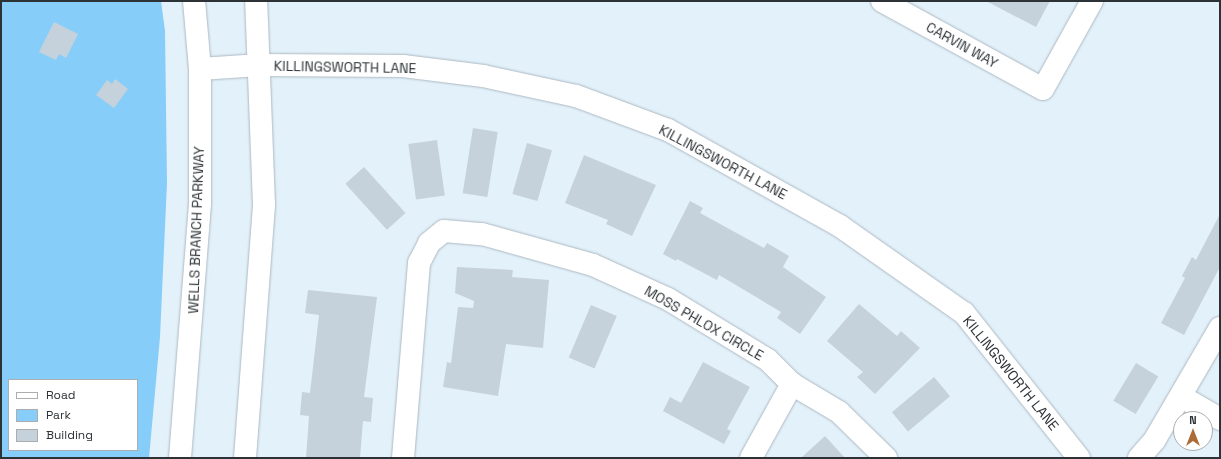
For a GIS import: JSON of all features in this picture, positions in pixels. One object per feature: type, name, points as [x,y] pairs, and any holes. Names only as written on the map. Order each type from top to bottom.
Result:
[{"type":"street","name":"WELLS BRANCH PARKWAY","points":[[180,458],[200,203],[200,69],[194,1]]},
{"type":"street","points":[[245,458],[264,205],[260,65],[256,1]]},
{"type":"street","name":"CARVIN WAY","points":[[882,1],[1043,89],[1092,1]]},
{"type":"street","name":"KILLINGSWORTH LANE","points":[[200,69],[260,65],[403,66],[483,76],[576,96],[668,130],[840,226],[964,313],[1079,458]]},
{"type":"street","name":"MOSS PHLOX CIRCLE","points":[[403,458],[420,263],[428,243],[444,231],[482,234],[593,265],[675,303],[768,360],[792,384],[839,412],[886,458]]},
{"type":"street","points":[[1139,458],[1154,442],[1220,328]]},
{"type":"street","points":[[751,458],[792,384]]},
{"type":"street","points":[[1182,396],[1220,419]]},
{"type":"green space","points":[[1,1],[161,1],[165,31],[167,183],[160,337],[149,458],[1,458]]},
{"type":"building","points":[[986,1],[1050,1],[1036,27]]},
{"type":"building","points":[[54,22],[78,34],[66,58],[59,54],[56,60],[39,52]]},
{"type":"building","points":[[115,79],[128,89],[114,108],[96,95],[107,80],[112,84]]},
{"type":"building","points":[[473,128],[498,132],[487,197],[463,193]]},
{"type":"building","points":[[437,140],[445,195],[416,199],[408,144]]},
{"type":"building","points":[[527,143],[552,150],[537,201],[512,194]]},
{"type":"building","points":[[584,155],[656,185],[632,236],[606,224],[608,220],[565,203]]},
{"type":"building","points":[[364,167],[405,213],[387,230],[345,184]]},
{"type":"building","points":[[690,201],[703,208],[700,213],[764,248],[767,243],[789,256],[783,267],[826,297],[800,334],[777,318],[781,312],[719,275],[717,280],[677,259],[676,261],[663,254]]},
{"type":"building","points":[[1220,214],[1220,267],[1184,335],[1161,323],[1185,278],[1182,276],[1192,257],[1196,260]]},
{"type":"building","points":[[457,267],[513,270],[512,277],[549,280],[543,348],[506,344],[498,396],[443,387],[447,362],[451,363],[458,307],[473,308],[474,301],[455,293]]},
{"type":"building","points":[[308,290],[377,297],[364,397],[373,398],[371,422],[363,421],[360,458],[306,458],[309,416],[300,415],[302,392],[310,393],[319,315],[305,313]]},
{"type":"building","points":[[859,304],[897,336],[901,331],[920,348],[875,394],[857,377],[863,372],[827,341]]},
{"type":"building","points":[[591,305],[617,316],[595,368],[569,357]]},
{"type":"building","points":[[703,362],[750,387],[727,429],[731,431],[724,444],[663,411],[670,397],[681,403]]},
{"type":"building","points":[[1136,363],[1158,376],[1136,414],[1113,401]]},
{"type":"building","points":[[934,377],[950,396],[908,432],[892,412]]},
{"type":"building","points":[[825,436],[845,458],[801,458]]}]
